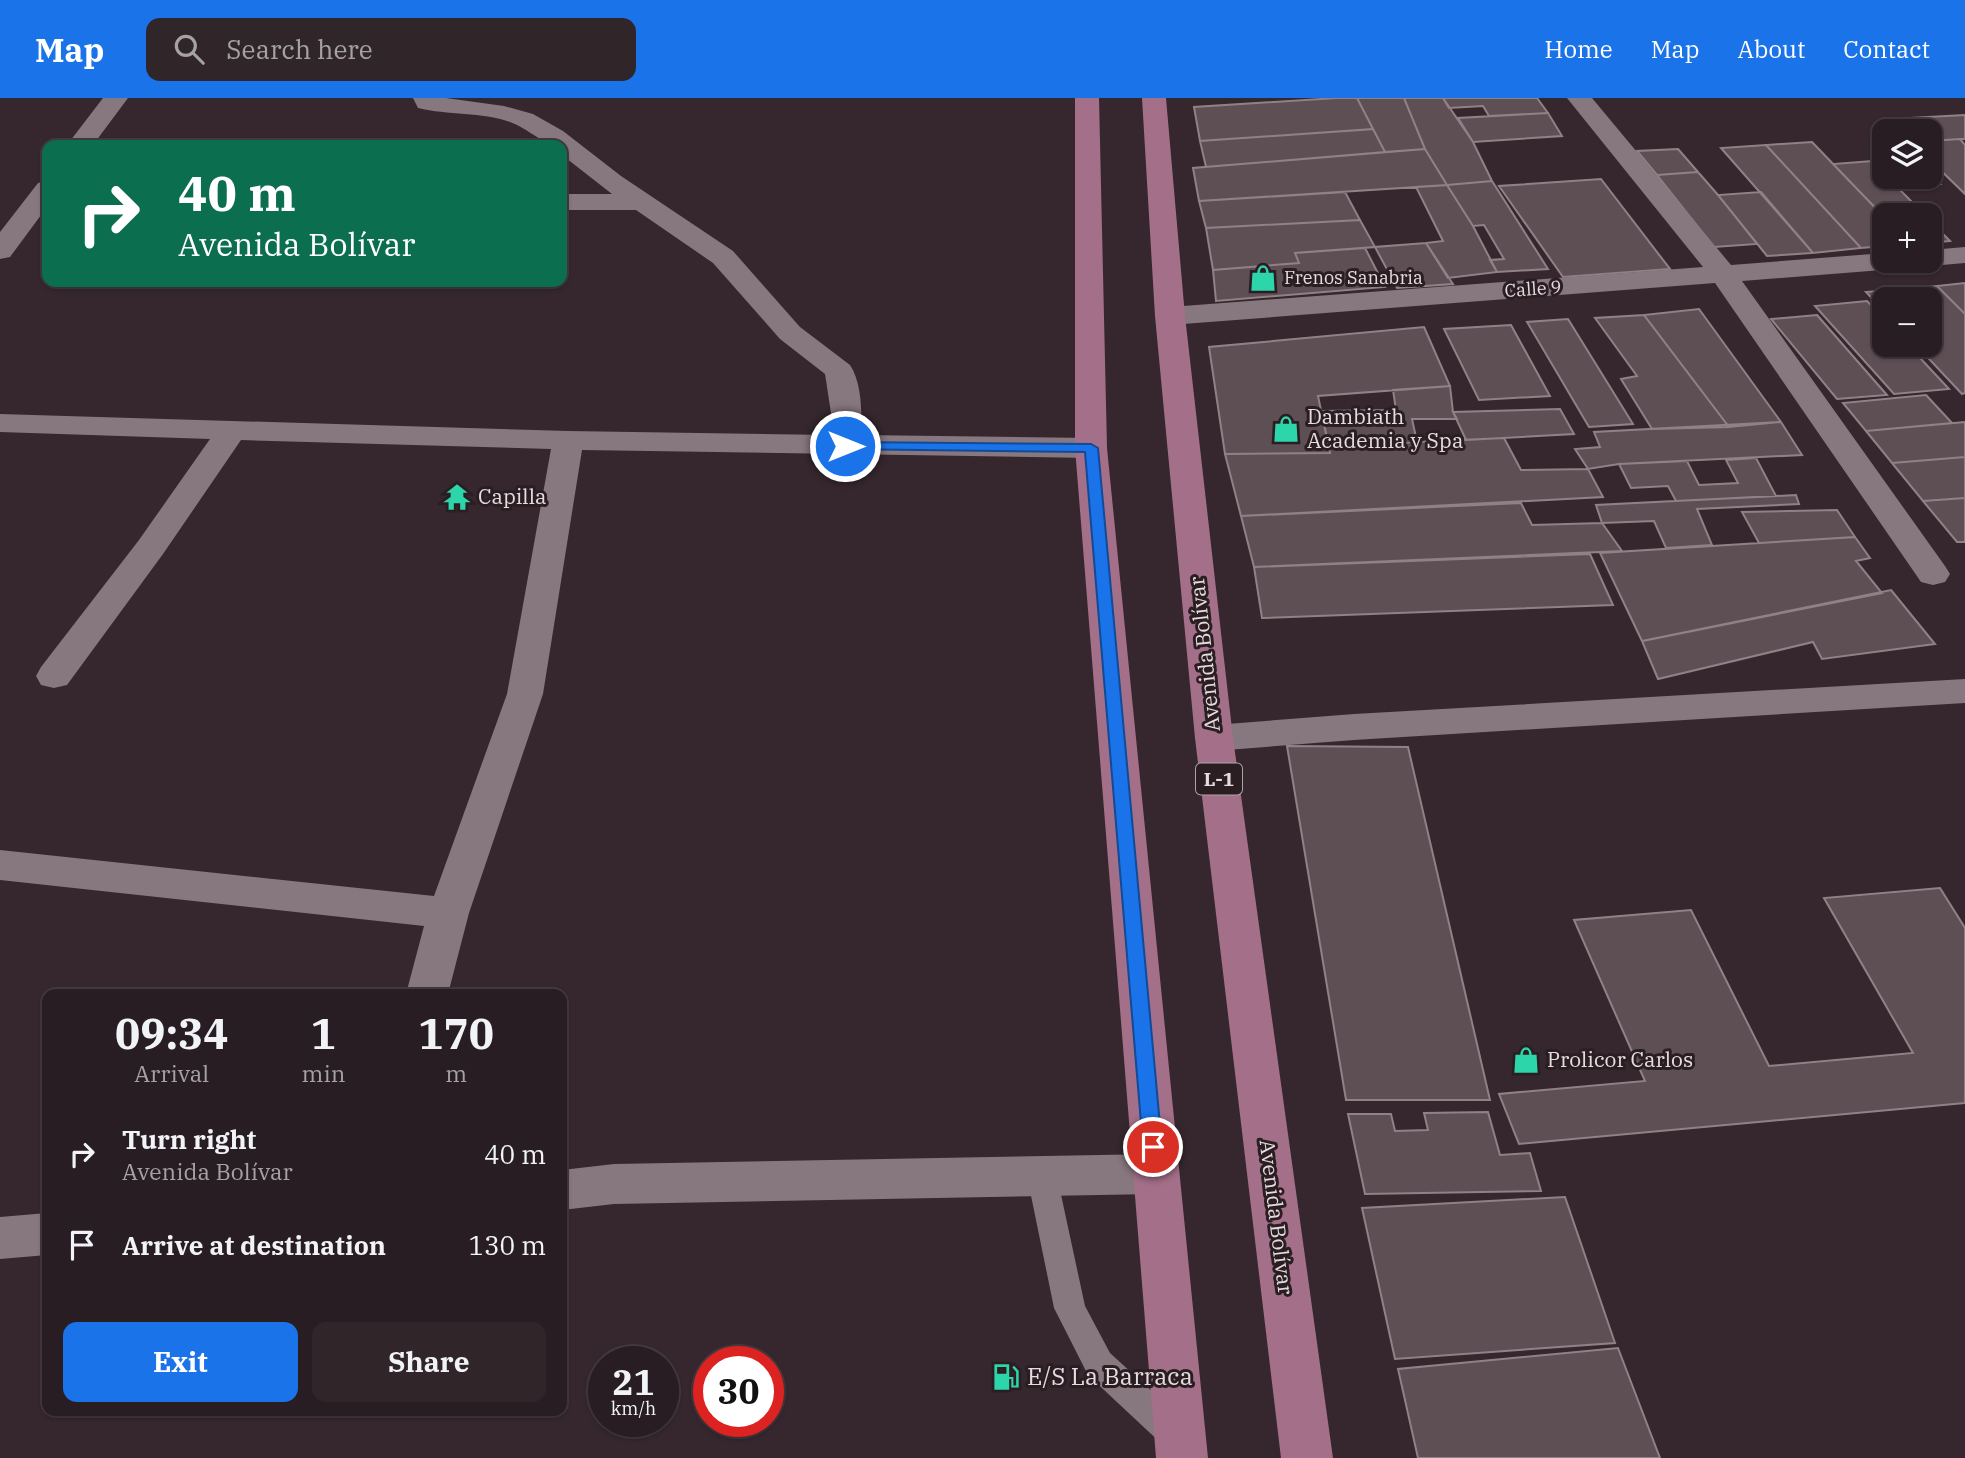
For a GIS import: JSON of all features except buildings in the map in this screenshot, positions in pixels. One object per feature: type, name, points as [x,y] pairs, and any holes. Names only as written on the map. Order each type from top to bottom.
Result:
[{"type":"main road","points":[[1087,98],[1091,448],[1181,1448]]},
{"type":"main road","name":"Avenida Bolívar","points":[[1154,98],[1170,316],[1214,738],[1307,1458]]},
{"type":"street","points":[[84,140],[116,98]]},
{"type":"street","points":[[425,98],[427,103],[445,107],[504,113],[524,119],[559,140]]},
{"type":"street","points":[[1579,98],[1724,275],[1933,574]]},
{"type":"street","points":[[567,146],[640,202],[723,257],[790,333],[839,371],[847,413],[845,446]]},
{"type":"street","points":[[0,251],[42,196]]},
{"type":"street","points":[[567,202],[640,202]]},
{"type":"street","points":[[1942,257],[1965,255]]},
{"type":"street","name":"Calle 9","points":[[1170,316],[1872,263]]},
{"type":"street","points":[[0,423],[568,440],[1091,448]]},
{"type":"street","points":[[54,676],[150,547],[232,430]]},
{"type":"street","points":[[428,989],[448,914],[525,694],[568,440]]},
{"type":"street","points":[[1214,738],[1354,727],[1965,691]]},
{"type":"street","points":[[0,865],[448,914]]},
{"type":"street","points":[[567,1189],[614,1184],[1155,1174]]},
{"type":"street","points":[[0,1238],[42,1234]]},
{"type":"lane","points":[[1042,1176],[1070,1308],[1099,1364],[1181,1448]]},
{"type":"place","name":"Frenos Sanabria","points":[[1263,278]]},
{"type":"place","name":"Dambiath Academia y Spa","points":[[1286,429]]},
{"type":"place","name":"Capilla","points":[[457,497]]},
{"type":"place","name":"Prolicor Carlos","points":[[1526,1060]]},
{"type":"place","name":"E/S La Barraca","points":[[1006,1377]]},
{"type":"route","points":[[845,446],[1091,448],[1153,1147]]}]
